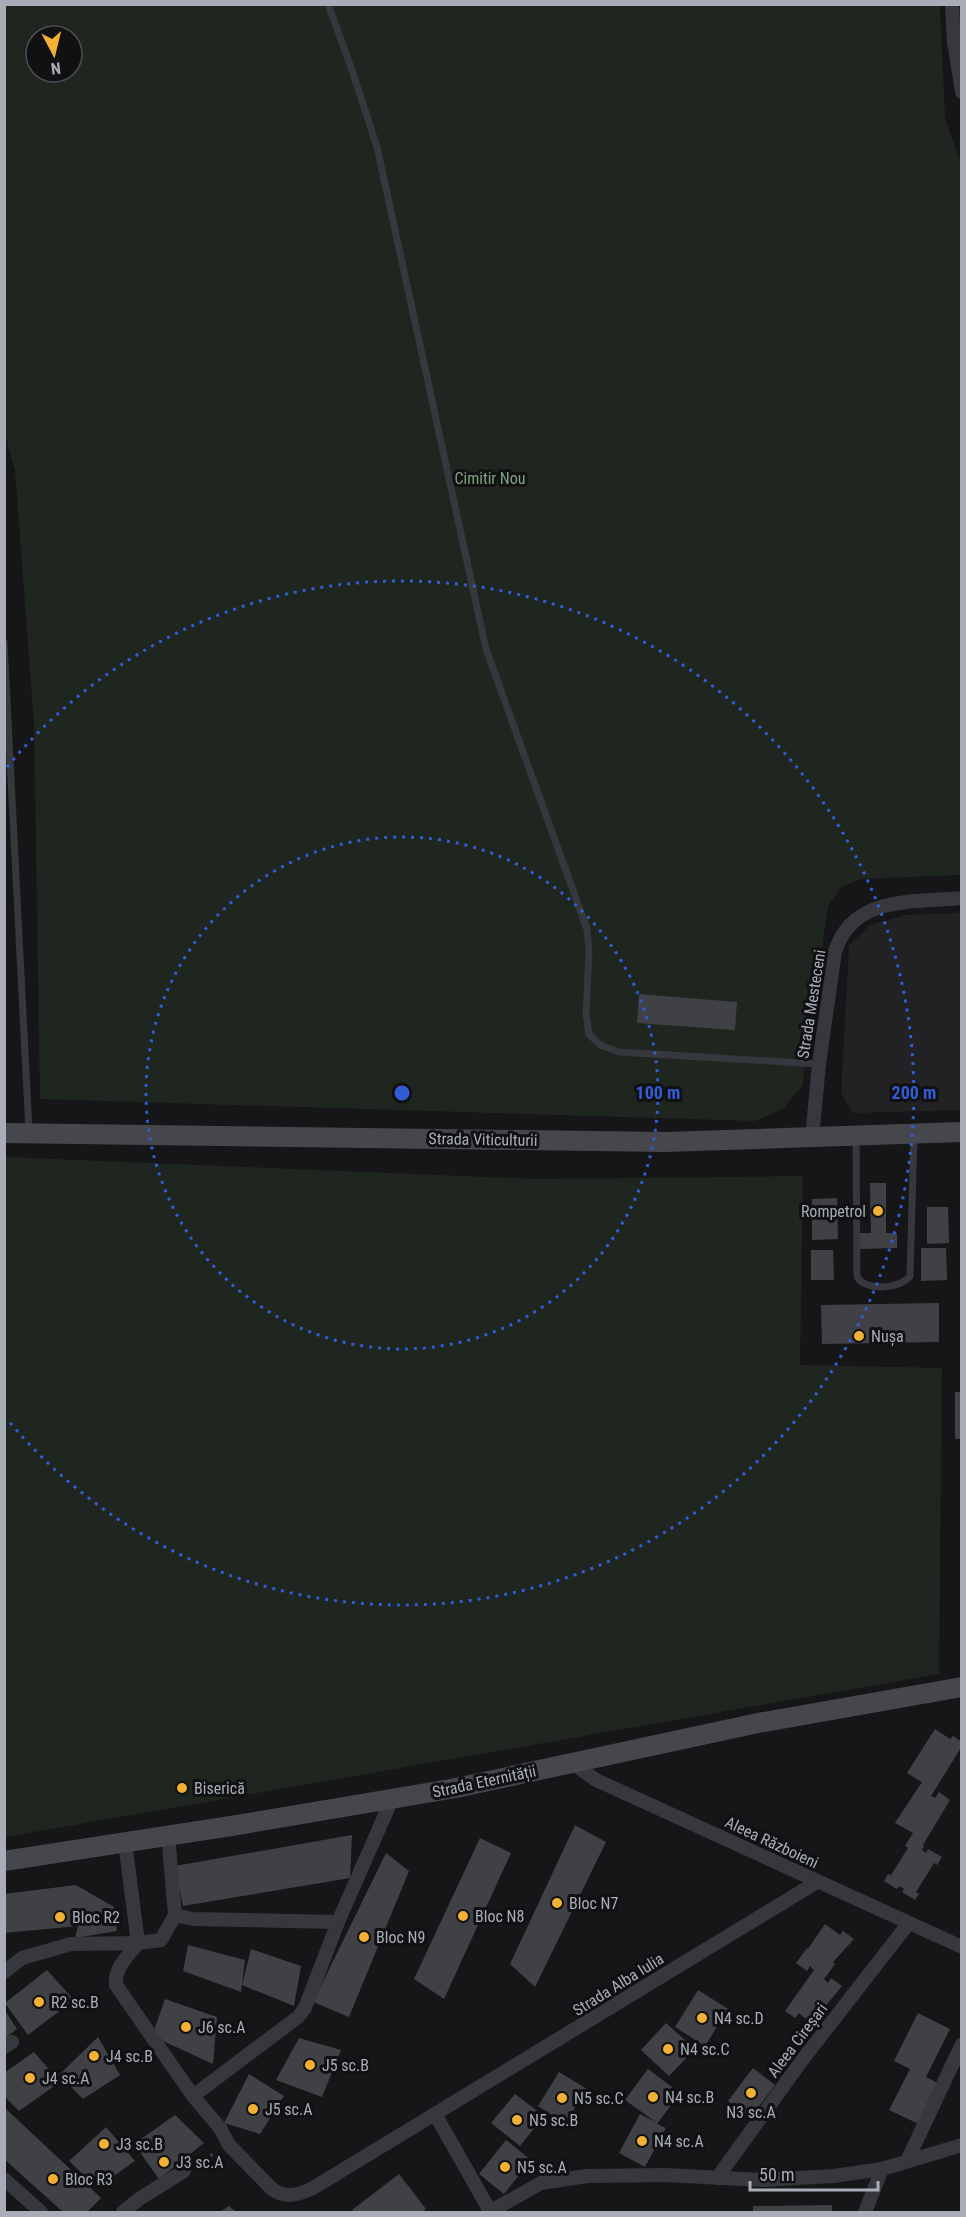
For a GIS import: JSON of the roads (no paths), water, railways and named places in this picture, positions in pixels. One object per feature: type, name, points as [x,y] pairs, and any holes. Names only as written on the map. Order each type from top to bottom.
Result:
[{"type":"street","points":[[952,4],[954,42],[962,92]]},
{"type":"street","name":"Strada Mesteceni","points":[[812,1138],[819,1064],[839,938],[857,917],[875,907],[962,898]]},
{"type":"street","name":"Strada Viticulturii","points":[[4,1133],[436,1137],[665,1142],[962,1132]]},
{"type":"street","name":"Strada Eternității","points":[[4,1861],[456,1788],[758,1723],[962,1688]]},
{"type":"street","name":"Aleea Războieni","points":[[571,1762],[596,1780],[962,1947]]},
{"type":"street","points":[[125,1842],[138,1943],[118,1969],[115,1978],[116,1986],[193,2096],[297,2017],[305,2008],[338,1922],[392,1799]]},
{"type":"street","points":[[4,1972],[22,1958],[71,1944],[138,1943],[161,1940],[175,1915],[168,1835]]},
{"type":"street","name":"Strada Alba Iulia","points":[[193,2096],[220,2128],[230,2145],[272,2188],[279,2194],[290,2196],[300,2194],[817,1882]]},
{"type":"street","points":[[175,1915],[193,1919],[338,1922]]},
{"type":"street","name":"Aleea Cireșari","points":[[717,2178],[802,2059],[908,1924]]},
{"type":"street","points":[[907,2161],[962,2044]]},
{"type":"street","points":[[435,2114],[489,2212],[541,2183],[587,2176],[665,2175],[762,2180],[834,2176],[882,2169],[962,2145]]},
{"type":"street","points":[[865,2212],[882,2169]]},
{"type":"street","points":[[123,2212],[139,2199],[184,2171]]},
{"type":"street","points":[[4,2179],[41,2212]]},
{"type":"lane","points":[[328,4],[377,147],[486,649],[586,930],[589,951],[586,1014],[589,1034],[600,1045],[620,1052],[819,1064]]},
{"type":"lane","points":[[4,642],[29,1134]]},
{"type":"lane","points":[[856,1136],[857,1277],[859,1281],[869,1285],[887,1287],[905,1283],[910,1276],[914,1134]]},
{"type":"place","name":"Rompetrol","points":[[878,1211]]},
{"type":"place","name":"Nușa","points":[[859,1336]]},
{"type":"place","name":"Biserică","points":[[182,1788]]},
{"type":"place","name":"Bloc N7","points":[[557,1903]]},
{"type":"place","name":"Bloc N8","points":[[463,1916]]},
{"type":"place","name":"Bloc R2","points":[[60,1917]]},
{"type":"place","name":"Bloc N9","points":[[364,1937]]},
{"type":"place","name":"R2 sc.B","points":[[39,2002]]},
{"type":"place","name":"N4 sc.D","points":[[702,2018]]},
{"type":"place","name":"J6 sc.A","points":[[186,2027]]},
{"type":"place","name":"N4 sc.C","points":[[668,2049]]},
{"type":"place","name":"J4 sc.B","points":[[94,2056]]},
{"type":"place","name":"J5 sc.B","points":[[310,2065]]},
{"type":"place","name":"J4 sc.A","points":[[30,2078]]},
{"type":"place","name":"N3 sc.A","points":[[751,2093]]},
{"type":"place","name":"N4 sc.B","points":[[653,2097]]},
{"type":"place","name":"N5 sc.C","points":[[562,2098]]},
{"type":"place","name":"J5 sc.A","points":[[253,2109]]},
{"type":"place","name":"N5 sc.B","points":[[517,2120]]},
{"type":"place","name":"N4 sc.A","points":[[642,2141]]},
{"type":"place","name":"J3 sc.B","points":[[104,2144]]},
{"type":"place","name":"J3 sc.A","points":[[164,2162]]},
{"type":"place","name":"N5 sc.A","points":[[505,2167]]},
{"type":"place","name":"Bloc R3","points":[[53,2179]]},
{"type":"park label","name":"Cimitir Nou","points":[[490,478]]}]
